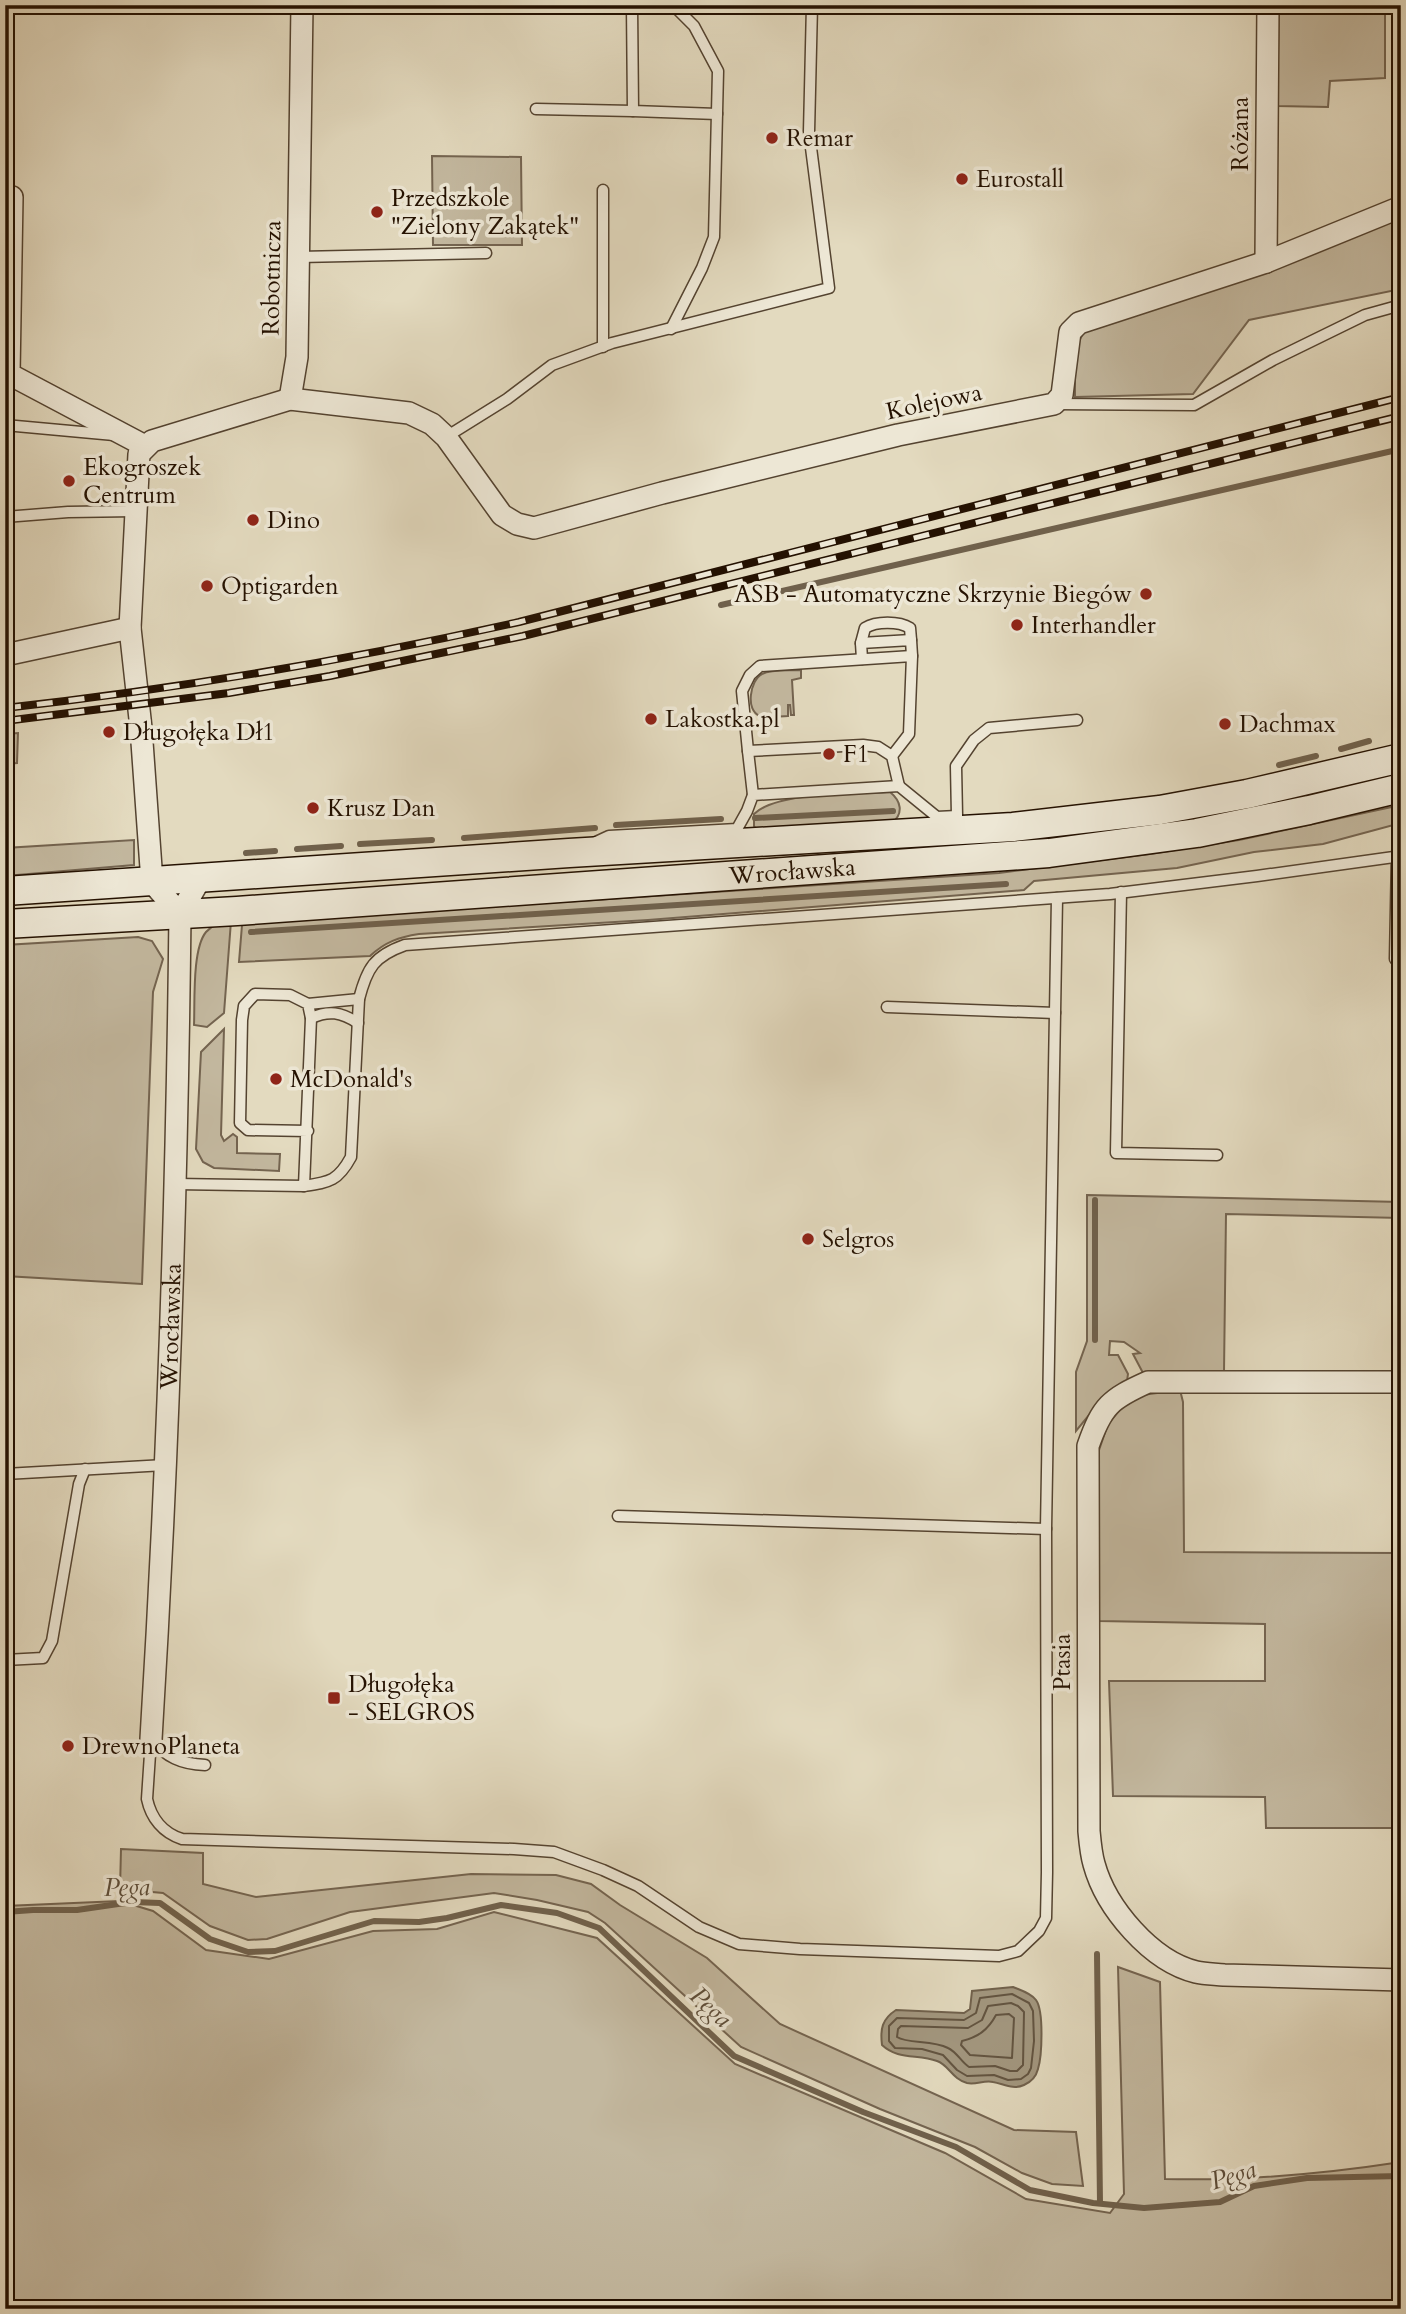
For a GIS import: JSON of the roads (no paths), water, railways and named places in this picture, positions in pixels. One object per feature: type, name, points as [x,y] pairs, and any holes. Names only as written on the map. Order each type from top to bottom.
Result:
[{"type":"main road","name":"Wrocławska","points":[[5,891],[1160,810],[1248,794],[1401,758]]},
{"type":"main road","name":"Wrocławska","points":[[5,924],[1049,853],[1197,833],[1401,788]]},
{"type":"street","name":"Robotnicza","points":[[290,399],[297,357],[302,5]]},
{"type":"street","name":"Różana","points":[[1266,262],[1268,5]]},
{"type":"street","points":[[12,197],[7,374],[138,442],[152,441],[290,399],[409,414],[432,424],[446,437]]},
{"type":"street","points":[[1054,404],[1062,395],[1070,332],[1079,323],[1266,262],[1401,207]]},
{"type":"street","name":"Kolejowa","points":[[446,437],[502,515],[517,524],[534,528],[662,493],[898,435],[1054,404]]},
{"type":"street","points":[[138,442],[130,628],[141,728],[152,882],[180,914]]},
{"type":"street","points":[[5,655],[130,628]]},
{"type":"street","name":"Wrocławska","points":[[151,1739],[176,1184],[180,914],[200,879]]},
{"type":"street","name":"Ptasia","points":[[1401,1382],[1148,1382],[1121,1394],[1107,1406],[1096,1423],[1088,1446],[1089,1831],[1093,1862],[1102,1886],[1120,1915],[1145,1944],[1171,1961],[1195,1971],[1224,1975],[1401,1980]]},
{"type":"lane","points":[[632,5],[633,111]]},
{"type":"lane","points":[[671,329],[702,268],[714,237],[718,71],[694,26],[673,5]]},
{"type":"lane","points":[[446,437],[507,399],[552,365],[603,347],[829,288],[809,132],[812,5]]},
{"type":"lane","points":[[536,109],[717,114]]},
{"type":"lane","points":[[603,190],[603,347]]},
{"type":"lane","points":[[299,257],[486,253]]},
{"type":"lane","points":[[1054,404],[1194,405],[1273,360],[1365,315],[1401,305]]},
{"type":"lane","points":[[5,425],[138,442]]},
{"type":"lane","points":[[5,517],[135,511]]},
{"type":"lane","points":[[862,659],[861,643],[865,628],[872,624],[904,624],[910,628],[912,656],[909,734],[892,756]]},
{"type":"lane","points":[[861,643],[911,640]]},
{"type":"lane","points":[[569,853],[609,836],[737,829],[753,795],[743,691],[750,675],[760,666],[912,656]]},
{"type":"lane","points":[[957,816],[956,766],[974,740],[989,728],[1077,720]]},
{"type":"lane","points":[[748,751],[863,745],[878,747],[892,756],[900,786],[937,817],[969,816]]},
{"type":"lane","points":[[753,795],[900,786]]},
{"type":"lane","points":[[176,1184],[304,1186],[324,1183],[342,1174],[351,1157],[359,999],[365,977],[375,961],[394,949],[420,943],[1057,898],[1257,876],[1399,856],[1395,959]]},
{"type":"lane","points":[[1121,892],[1116,1153],[1217,1155]]},
{"type":"lane","points":[[151,1739],[147,1799],[149,1808],[160,1826],[174,1837],[182,1839],[554,1852],[638,1886],[699,1927],[739,1944],[813,1950],[999,1956],[1018,1951],[1039,1931],[1046,1918],[1046,1529],[1057,898]]},
{"type":"lane","points":[[308,1131],[248,1130],[238,1118],[244,1006],[255,994],[290,995],[309,1004],[359,999]]},
{"type":"lane","points":[[304,1186],[308,1131],[311,1018],[309,1004]]},
{"type":"lane","points":[[887,1007],[1055,1013]]},
{"type":"lane","points":[[311,1018],[324,1013],[336,1013],[346,1015],[358,1023]]},
{"type":"lane","points":[[5,1474],[165,1465]]},
{"type":"lane","points":[[5,1660],[43,1658],[52,1641],[79,1484],[85,1469]]},
{"type":"lane","points":[[618,1516],[1046,1529]]},
{"type":"lane","points":[[151,1739],[162,1752],[174,1759],[205,1765]]},
{"type":"water","points":[[1013,1987],[1036,2000],[1040,2014],[1038,2069],[1033,2079],[1024,2085],[1012,2087],[990,2082],[967,2083],[937,2061],[901,2055],[882,2045],[883,2025],[896,2010],[964,2013],[970,2009],[972,1991]]},
{"type":"waterway","points":[[721,605],[1401,449]]},
{"type":"waterway","points":[[1341,749],[1369,741]]},
{"type":"waterway","points":[[1279,765],[1316,756]]},
{"type":"waterway","points":[[755,818],[893,811]]},
{"type":"waterway","points":[[616,825],[721,819]]},
{"type":"waterway","points":[[464,838],[595,828]]},
{"type":"waterway","points":[[360,844],[432,840]]},
{"type":"waterway","points":[[297,849],[341,846]]},
{"type":"waterway","points":[[246,853],[275,851]]},
{"type":"waterway","points":[[251,932],[1006,884]]},
{"type":"waterway","points":[[1095,1200],[1095,1340]]},
{"type":"waterway","name":"Pęga","points":[[5,1912],[77,1910],[132,1902],[160,1903],[210,1939],[248,1952],[275,1951],[374,1921],[419,1922],[501,1905],[557,1913],[599,1928],[734,2056],[863,2112],[956,2147],[1030,2190],[1093,2203],[1144,2208],[1220,2202],[1254,2186],[1307,2178],[1401,2176]]},
{"type":"waterway","points":[[1097,1954],[1100,2203]]},
{"type":"railway","points":[[5,708],[263,672],[519,622],[1401,397]]},
{"type":"railway","points":[[5,721],[229,693],[330,676],[523,636],[1401,416]]},
{"type":"place","name":"Remar","points":[[772,138]]},
{"type":"place","name":"Eurostall","points":[[962,179]]},
{"type":"place","name":"Przedszkole \"Zielony Zakątek\"","points":[[377,212]]},
{"type":"place","name":"Ekogroszek Centrum","points":[[69,481]]},
{"type":"place","name":"Dino","points":[[253,520]]},
{"type":"place","name":"Optigarden","points":[[207,586]]},
{"type":"place","name":"ASB - Automatyczne Skrzynie Biegów","points":[[1146,594]]},
{"type":"place","name":"Interhandler","points":[[1017,625]]},
{"type":"place","name":"Lakostka.pl","points":[[651,719]]},
{"type":"place","name":"Dachmax","points":[[1225,724]]},
{"type":"place","name":"Długołęka Dł1","points":[[109,732]]},
{"type":"place","name":"F1","points":[[829,754]]},
{"type":"place","name":"Krusz Dan","points":[[313,808]]},
{"type":"place","name":"McDonald's","points":[[276,1079]]},
{"type":"place","name":"Selgros","points":[[808,1239]]},
{"type":"place","name":"Długołęka - SELGROS","points":[[334,1698]]},
{"type":"place","name":"DrewnoPlaneta","points":[[68,1746]]}]
